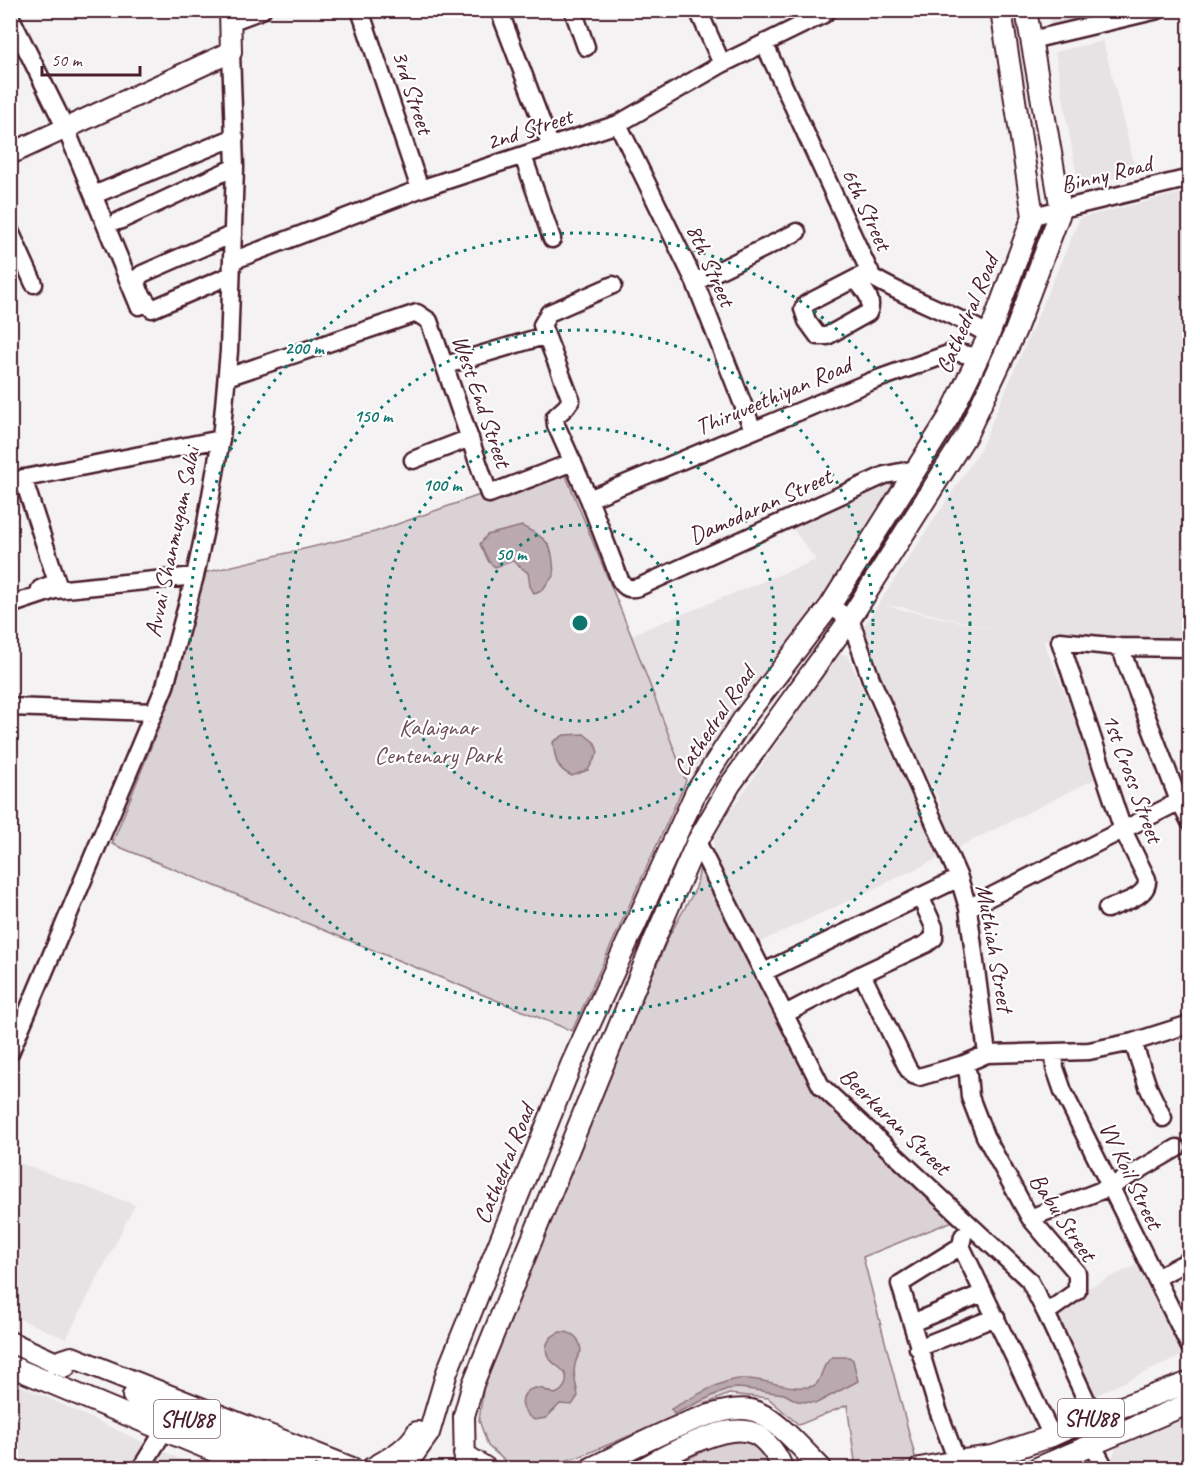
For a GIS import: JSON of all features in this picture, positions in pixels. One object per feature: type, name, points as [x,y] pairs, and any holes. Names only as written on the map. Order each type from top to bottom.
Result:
[{"type":"main road","name":"Cathedral Road","points":[[400,1468],[412,1457],[429,1432],[446,1376],[571,1065],[696,792],[744,718],[830,606],[949,417],[989,335],[1034,216],[1001,10]]},
{"type":"main road","points":[[1026,10],[1061,210]]},
{"type":"main road","name":"Avvai Shanmugam Salai","points":[[230,16],[231,52]]},
{"type":"main road","points":[[10,154],[231,52]]},
{"type":"main road","name":"Cathedral Road","points":[[465,1461],[464,1416],[473,1384],[653,943],[697,842],[730,785],[850,619],[967,434],[1015,332],[1061,210]]},
{"type":"main road","name":"SHU88","points":[[10,1342],[56,1371],[305,1468]]},
{"type":"main road","points":[[222,1468],[60,1396],[56,1371],[72,1357],[352,1468]]},
{"type":"main road","name":"SHU88","points":[[10,1366],[56,1371]]},
{"type":"main road","name":"SHU88","points":[[56,1371],[63,1388],[254,1468]]},
{"type":"main road","points":[[372,1468],[393,1456],[412,1439],[446,1376]]},
{"type":"main road","name":"SHU88","points":[[987,1462],[1094,1417],[1190,1382]]},
{"type":"main road","name":"SHU88","points":[[1040,1468],[1190,1403]]},
{"type":"main road","points":[[591,1468],[700,1417],[727,1409],[752,1410],[777,1424],[821,1468]]},
{"type":"main road","points":[[643,1468],[688,1444],[727,1431],[753,1432],[767,1444],[780,1461],[782,1468]]},
{"type":"main road","points":[[465,1461],[486,1468]]},
{"type":"main road","points":[[920,1468],[957,1461],[987,1462]]},
{"type":"street","points":[[230,16],[262,10]]},
{"type":"street","name":"3rd Street","points":[[360,10],[420,189]]},
{"type":"street","points":[[499,10],[551,147]]},
{"type":"street","points":[[573,10],[586,47]]},
{"type":"street","points":[[698,10],[722,64]]},
{"type":"street","name":"2nd Street","points":[[233,234],[142,274],[136,280],[140,292],[152,309],[232,268],[420,189],[618,124],[722,64],[828,10]]},
{"type":"street","points":[[1031,40],[1158,10]]},
{"type":"street","points":[[10,16],[66,129],[139,306]]},
{"type":"street","name":"6th Street","points":[[764,43],[862,275],[971,324],[989,335]]},
{"type":"street","name":"Avvai Shanmugam Salai","points":[[10,1053],[165,686],[195,576],[221,439],[227,377],[235,167],[231,52]]},
{"type":"street","name":"8th Street","points":[[618,124],[695,282],[753,430]]},
{"type":"street","points":[[101,192],[235,137]]},
{"type":"street","points":[[523,156],[552,239]]},
{"type":"street","points":[[118,221],[235,167]]},
{"type":"street","name":"Binny Road","points":[[1034,216],[1190,178]]},
{"type":"street","points":[[10,231],[34,284]]},
{"type":"street","points":[[695,282],[797,232]]},
{"type":"street","points":[[589,499],[555,417],[571,400],[544,336],[542,325],[549,313],[613,285]]},
{"type":"street","name":"West End Street","points":[[227,377],[417,313],[429,321],[489,494],[573,462]]},
{"type":"street","points":[[446,365],[544,336]]},
{"type":"street","name":"Thiruveethiyan Road","points":[[589,499],[837,394],[954,352],[978,357]]},
{"type":"street","points":[[413,460],[470,438]]},
{"type":"street","points":[[10,599],[57,582],[17,480],[221,439]]},
{"type":"street","name":"Damodaran Street","points":[[589,499],[620,580],[625,587],[631,589],[885,475],[916,470]]},
{"type":"street","points":[[10,605],[55,590],[195,576]]},
{"type":"street","points":[[830,606],[850,619]]},
{"type":"street","name":"Muthiah Street","points":[[850,619],[871,679],[959,878],[968,908],[987,1054]]},
{"type":"street","name":"1st Cross Street","points":[[1107,909],[1144,892],[1148,886],[1147,879],[1123,830],[1060,641],[1120,647]]},
{"type":"street","points":[[1190,648],[1120,647],[1184,799],[1190,822]]},
{"type":"street","points":[[10,707],[154,712]]},
{"type":"street","points":[[968,908],[1184,799]]},
{"type":"street","name":"Beerkaran Street","points":[[697,842],[821,1086],[1029,1280],[1046,1313]]},
{"type":"street","points":[[764,972],[959,878]]},
{"type":"street","points":[[785,1014],[934,938],[934,927],[920,896]]},
{"type":"street","points":[[862,974],[908,1070],[919,1077],[964,1064],[987,1054],[1089,1051],[1133,1042],[1190,1024]]},
{"type":"street","points":[[1133,1042],[1148,1087],[1163,1118]]},
{"type":"street","name":"VV Koil Street","points":[[1054,1053],[1055,1068],[1063,1091],[1190,1347]]},
{"type":"street","name":"Babu Street","points":[[964,1064],[968,1074],[970,1097],[985,1136],[1030,1218],[1077,1273],[1077,1291],[1046,1313]]},
{"type":"street","points":[[1030,1218],[1110,1186],[1177,1148]]},
{"type":"street","points":[[965,1222],[961,1246],[1052,1436]]},
{"type":"street","points":[[957,1461],[918,1348],[900,1284],[961,1246]]},
{"type":"street","points":[[1155,1278],[1190,1260]]},
{"type":"street","points":[[912,1323],[983,1293]]},
{"type":"street","points":[[1046,1313],[1094,1417]]},
{"type":"street","points":[[918,1348],[996,1317]]},
{"type":"street","points":[[141,1468],[159,1439]]},
{"type":"street","points":[[1093,1446],[1105,1468]]},
{"type":"shaded area","points":[[1048,10],[1115,10],[1115,11],[1051,25]]},
{"type":"shaded area","points":[[1103,41],[1136,171],[1079,189],[1055,52]]},
{"type":"shaded area","points":[[1189,191],[1189,640],[1043,640],[1099,777],[955,849],[938,798],[876,677],[864,626],[980,450],[1080,218]],"holes":[[[884,606],[901,607],[999,630]]]},
{"type":"shaded area","points":[[895,480],[830,584],[686,781],[631,635],[816,560],[789,524]]},
{"type":"shaded area","points":[[522,526],[544,539],[552,556],[554,575],[542,590],[534,593],[530,586],[528,573],[513,561],[495,567],[489,562],[480,544],[487,535]]},
{"type":"shaded area","points":[[838,653],[847,655],[939,858],[760,942],[713,855],[714,836]]},
{"type":"shaded area","points":[[584,734],[595,743],[598,753],[588,770],[572,776],[559,767],[553,742],[564,735]]},
{"type":"shaded area","points":[[11,1160],[135,1205],[66,1339],[11,1315]]},
{"type":"shaded area","points":[[1137,1265],[1183,1355],[1094,1396],[1057,1317],[1083,1290]]},
{"type":"shaded area","points":[[560,1332],[572,1334],[580,1346],[581,1351],[574,1368],[578,1396],[572,1405],[560,1404],[546,1418],[535,1420],[523,1408],[525,1393],[539,1388],[555,1394],[565,1385],[566,1376],[549,1358],[546,1350],[550,1339]]},
{"type":"shaded area","points":[[833,1357],[849,1357],[853,1360],[858,1381],[817,1403],[797,1401],[784,1394],[739,1388],[727,1389],[674,1414],[671,1409],[732,1380],[756,1380],[795,1387],[813,1386],[819,1381],[826,1364]]},
{"type":"shaded area","points":[[11,1381],[199,1468],[11,1468]]},
{"type":"shaded area","points":[[1189,1415],[1189,1468],[1117,1468],[1112,1458],[1117,1446]]},
{"type":"green space","name":"Kalaignar Centenary Park","points":[[562,466],[631,635],[686,781],[572,1031],[112,844],[175,687],[203,573],[375,532]]},
{"type":"green space","points":[[700,867],[815,1090],[953,1221],[863,1257],[916,1460],[874,1468],[856,1468],[847,1405],[799,1425],[768,1398],[729,1394],[579,1457],[538,1468],[510,1465],[488,1446],[479,1420],[486,1370],[669,936],[696,888]]},
{"type":"green space","points":[[728,1439],[755,1447],[773,1468],[669,1468]]}]
